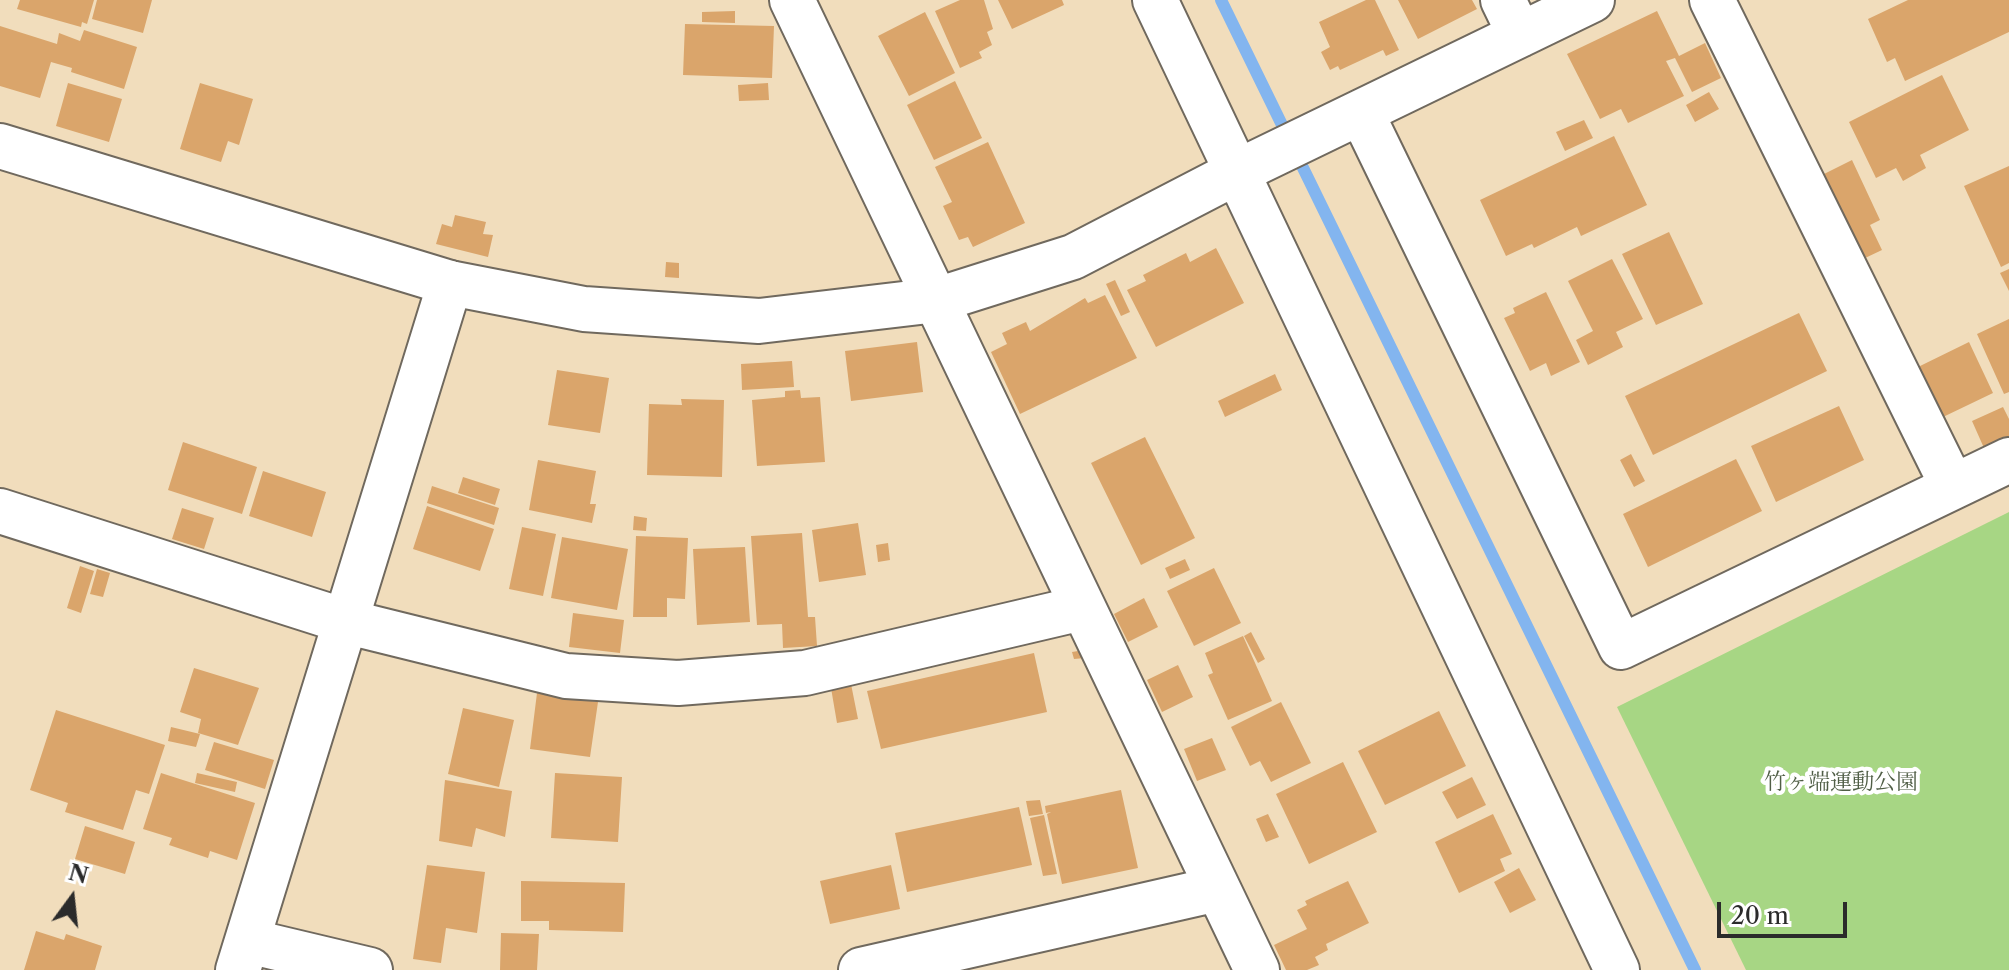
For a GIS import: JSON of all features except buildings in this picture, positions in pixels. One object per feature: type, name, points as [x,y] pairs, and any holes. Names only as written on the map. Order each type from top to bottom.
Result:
[{"type":"street","points":[[792,0],[1257,970]]},
{"type":"street","points":[[1155,0],[1253,164],[1617,970]]},
{"type":"street","points":[[0,146],[450,283],[584,309],[759,321],[937,300],[1073,257],[1344,120],[1512,17],[1592,0]]},
{"type":"street","points":[[1712,0],[1953,487]]},
{"type":"street","points":[[1344,120],[1621,647],[2009,460]]},
{"type":"street","points":[[370,970],[243,955],[450,283]]},
{"type":"street","points":[[0,511],[348,622],[566,676],[678,683],[805,673],[1082,608]]},
{"type":"street","points":[[861,970],[1217,889]]},
{"type":"green space","name":"竹ヶ端運動公園","points":[[2009,512],[2009,970],[1746,970],[1617,707]]},
{"type":"waterway","points":[[1221,0],[1695,970]]}]
